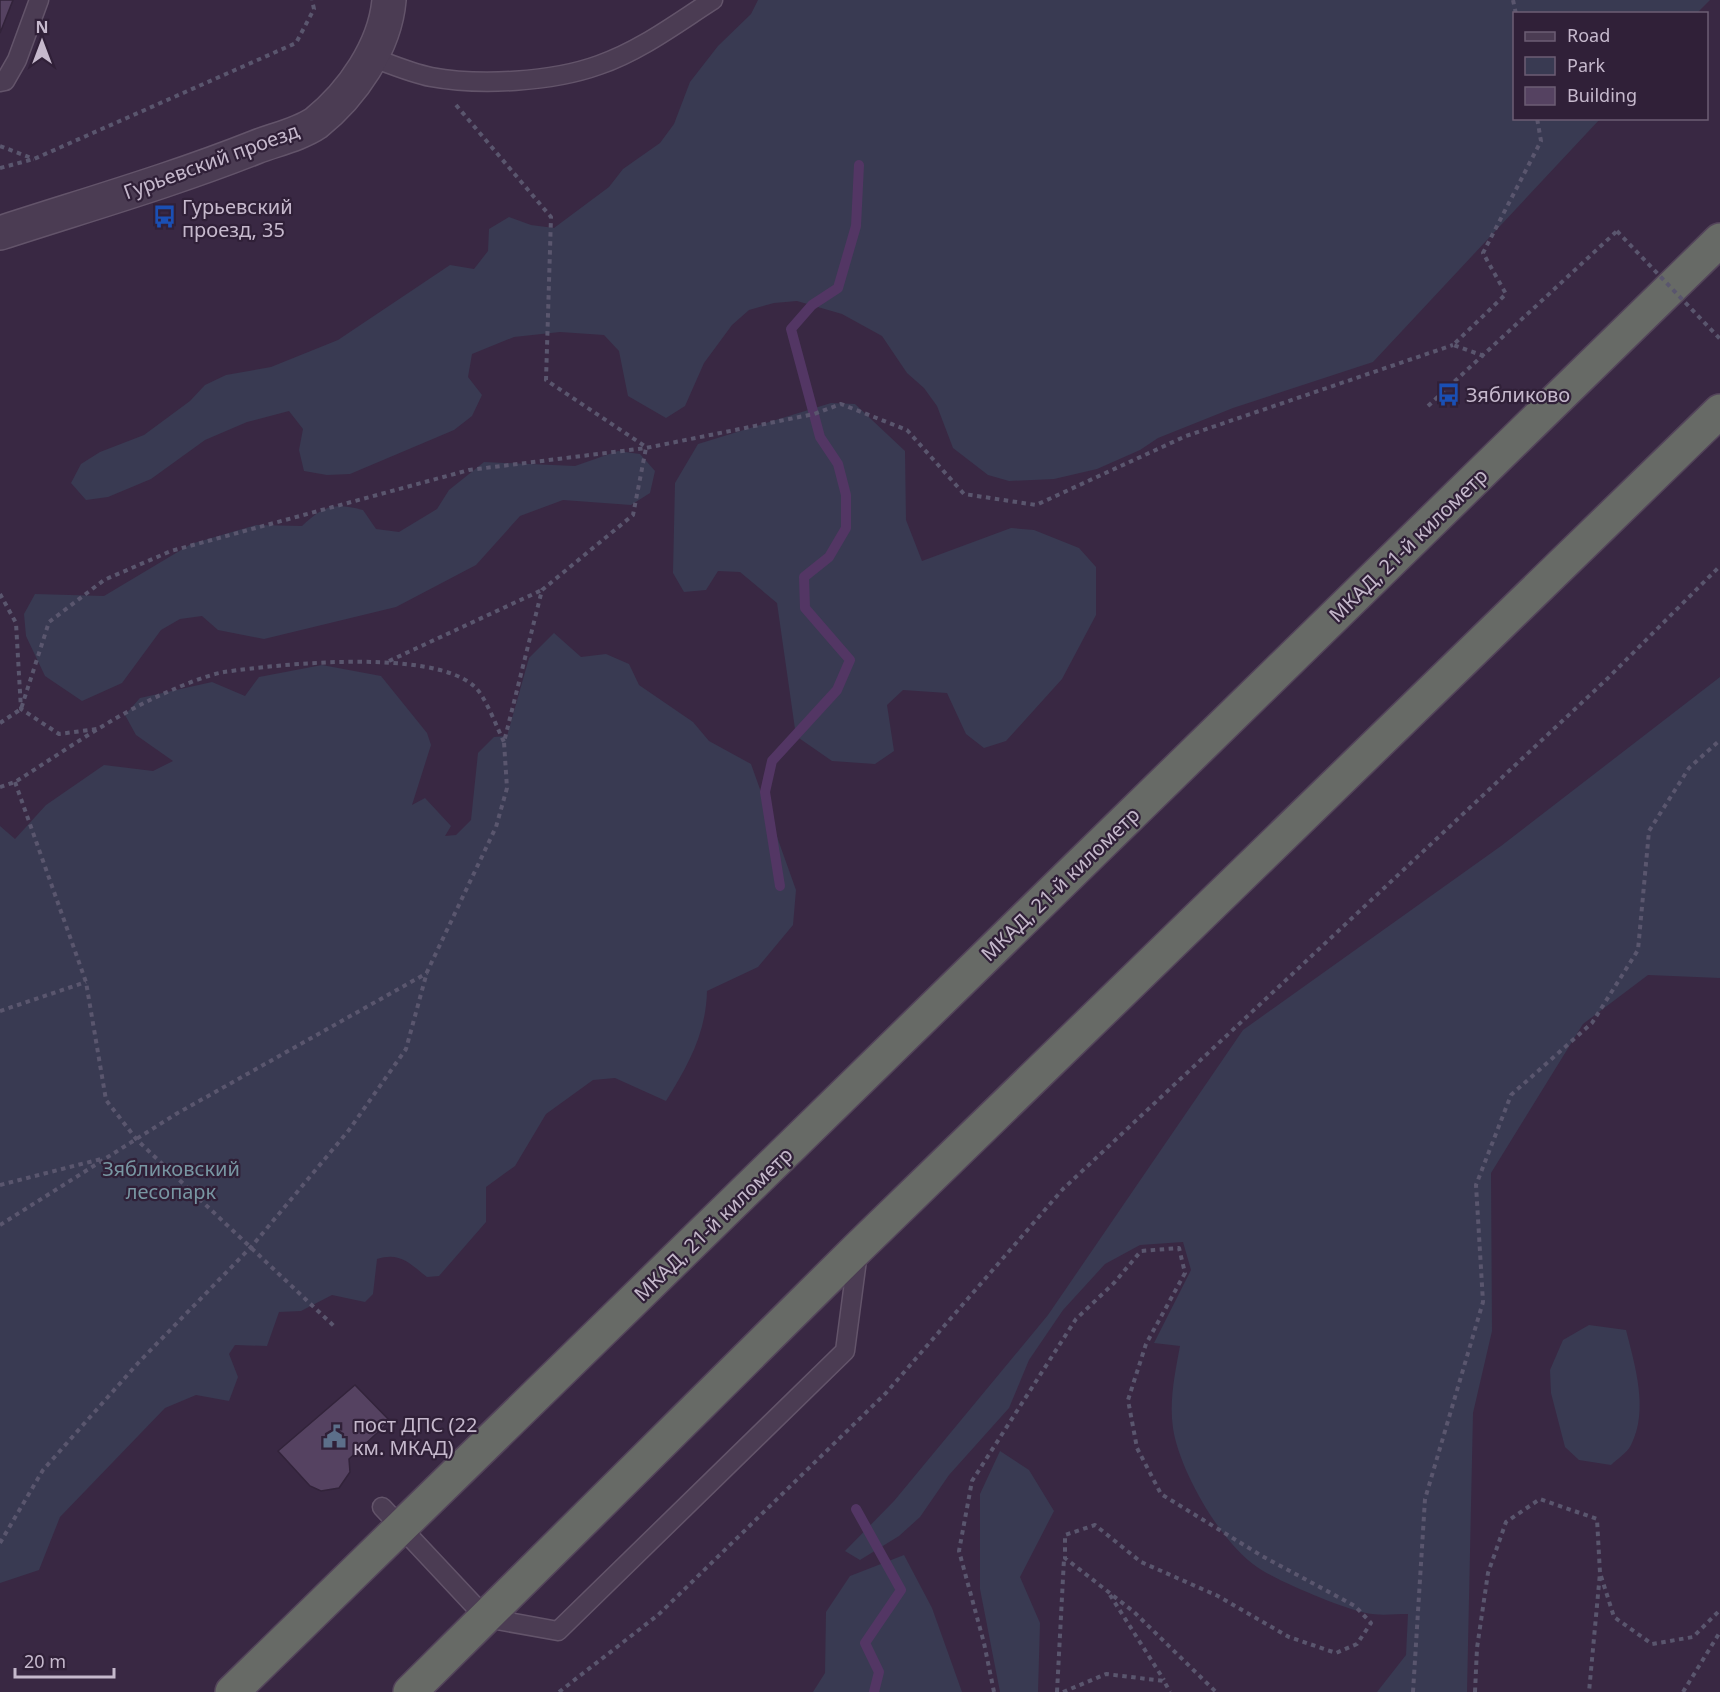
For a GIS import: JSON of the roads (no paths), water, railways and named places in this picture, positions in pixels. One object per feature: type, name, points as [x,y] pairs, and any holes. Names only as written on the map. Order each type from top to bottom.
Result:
[{"type":"highway","name":"МКАД, 21-й километр","points":[[232,1692],[391,1518],[1720,240]]},
{"type":"highway","points":[[410,1692],[858,1248],[1720,411]]},
{"type":"street","name":"Гурьевский проезд","points":[[0,233],[203,168],[314,124],[349,92],[371,57],[388,11],[389,0]]},
{"type":"lane","points":[[0,81],[5,81],[17,60],[39,0]]},
{"type":"lane","points":[[371,57],[431,77],[488,82],[545,76],[598,66],[636,48],[713,0]]},
{"type":"lane","points":[[391,1518],[486,1618],[558,1631],[845,1351],[858,1248]]},
{"type":"waterway","points":[[780,886],[765,792],[772,761],[837,690],[850,660],[805,608],[804,577],[829,557],[846,528],[846,495],[838,464],[820,437],[791,329],[812,305],[838,288],[856,226],[859,165]]},
{"type":"waterway","points":[[856,1509],[901,1590],[865,1643],[879,1672],[874,1692]]},
{"type":"place","name":"Гурьевский проезд, 35","points":[[164,217]]},
{"type":"place","name":"Зябликово","points":[[1448,394]]},
{"type":"place","name":"пост ДПС (22 км. МКАД)","points":[[335,1436]]},
{"type":"park label","name":"Зябликовский лесопарк","points":[[171,1180]]}]
